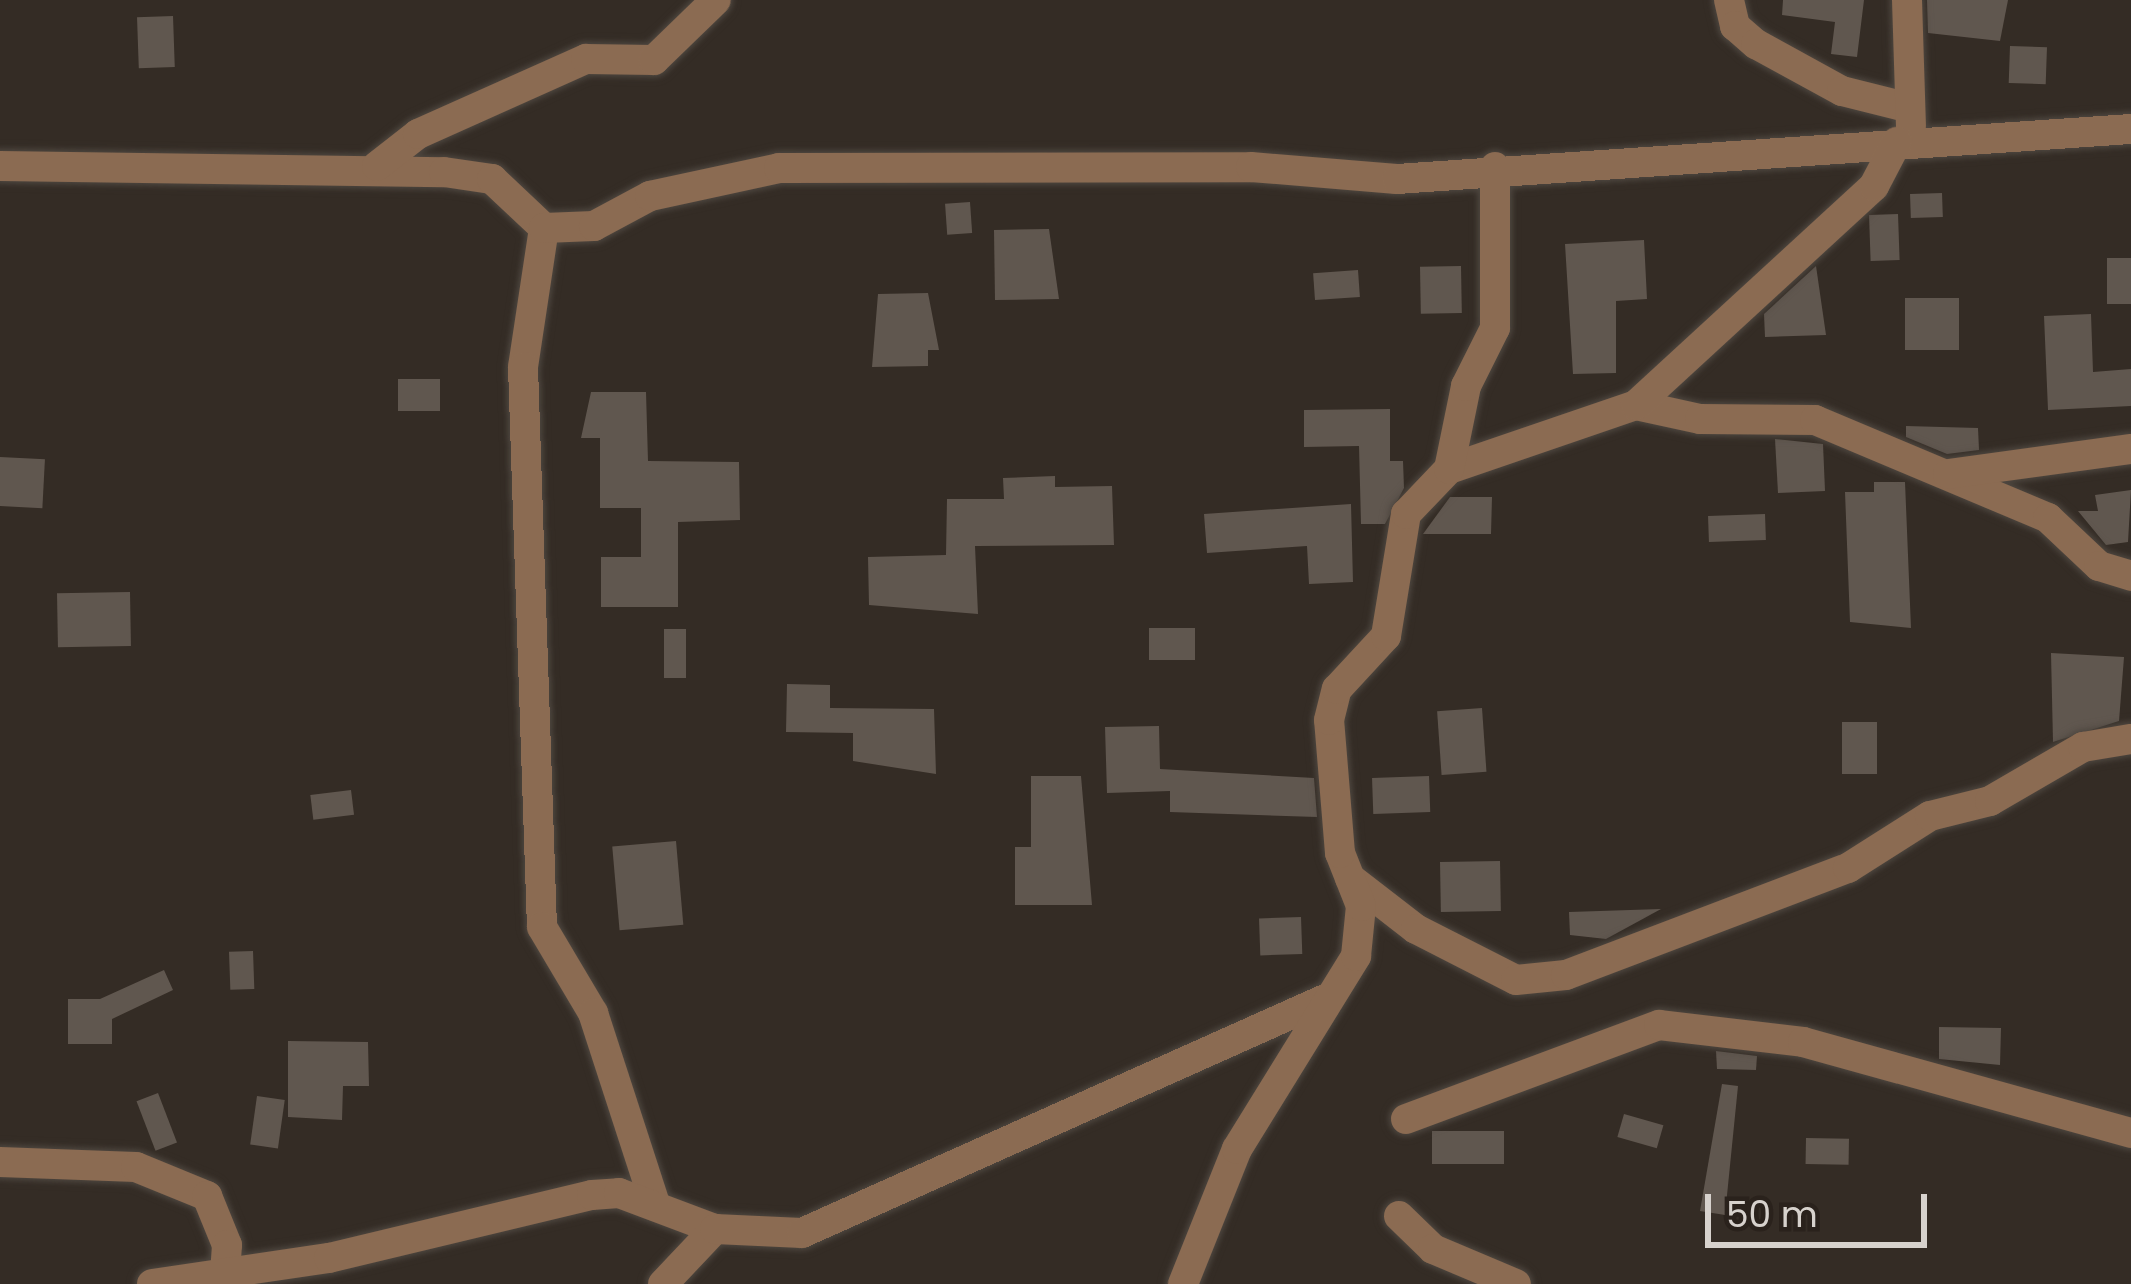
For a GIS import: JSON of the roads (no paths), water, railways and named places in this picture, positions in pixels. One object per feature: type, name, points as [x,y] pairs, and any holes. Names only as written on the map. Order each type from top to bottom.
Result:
[{"type":"street","points":[[377,166],[418,134],[586,59],[654,59],[716,0]]},
{"type":"street","points":[[1729,0],[1735,26],[1756,44],[1842,92],[1910,107]]},
{"type":"street","points":[[1183,1284],[1237,1149],[1325,999],[1356,956],[1361,906],[1349,877],[1329,720],[1337,689],[1386,636],[1406,514],[1448,469],[1636,405],[1874,186],[1904,142],[1910,107],[1906,0]]},
{"type":"street","points":[[0,166],[107,176],[377,166],[492,178],[544,228],[594,226],[650,196],[779,168],[1251,167],[1397,178],[1495,167],[2131,129]]},
{"type":"street","points":[[1448,469],[1466,386],[1495,328],[1495,167]]},
{"type":"street","points":[[544,228],[523,367],[542,927],[593,1013],[655,1204]]},
{"type":"street","points":[[1636,405],[1700,419],[1798,415],[2048,518],[2099,566],[2131,576]]},
{"type":"street","points":[[1942,475],[2131,449]]},
{"type":"street","points":[[1349,877],[1416,929],[1516,980],[1566,975],[1848,868],[1930,817],[1990,801],[2083,747],[2131,739]]},
{"type":"street","points":[[152,1284],[225,1276],[548,1201],[619,1193],[715,1229],[802,1233],[1325,999]]},
{"type":"street","points":[[1406,1119],[1659,1024],[1804,1042],[2131,1133]]},
{"type":"street","points":[[0,1162],[136,1167],[207,1196],[227,1245],[225,1276]]},
{"type":"street","points":[[1399,1216],[1433,1249],[1516,1284]]},
{"type":"street","points":[[663,1284],[715,1229]]}]
